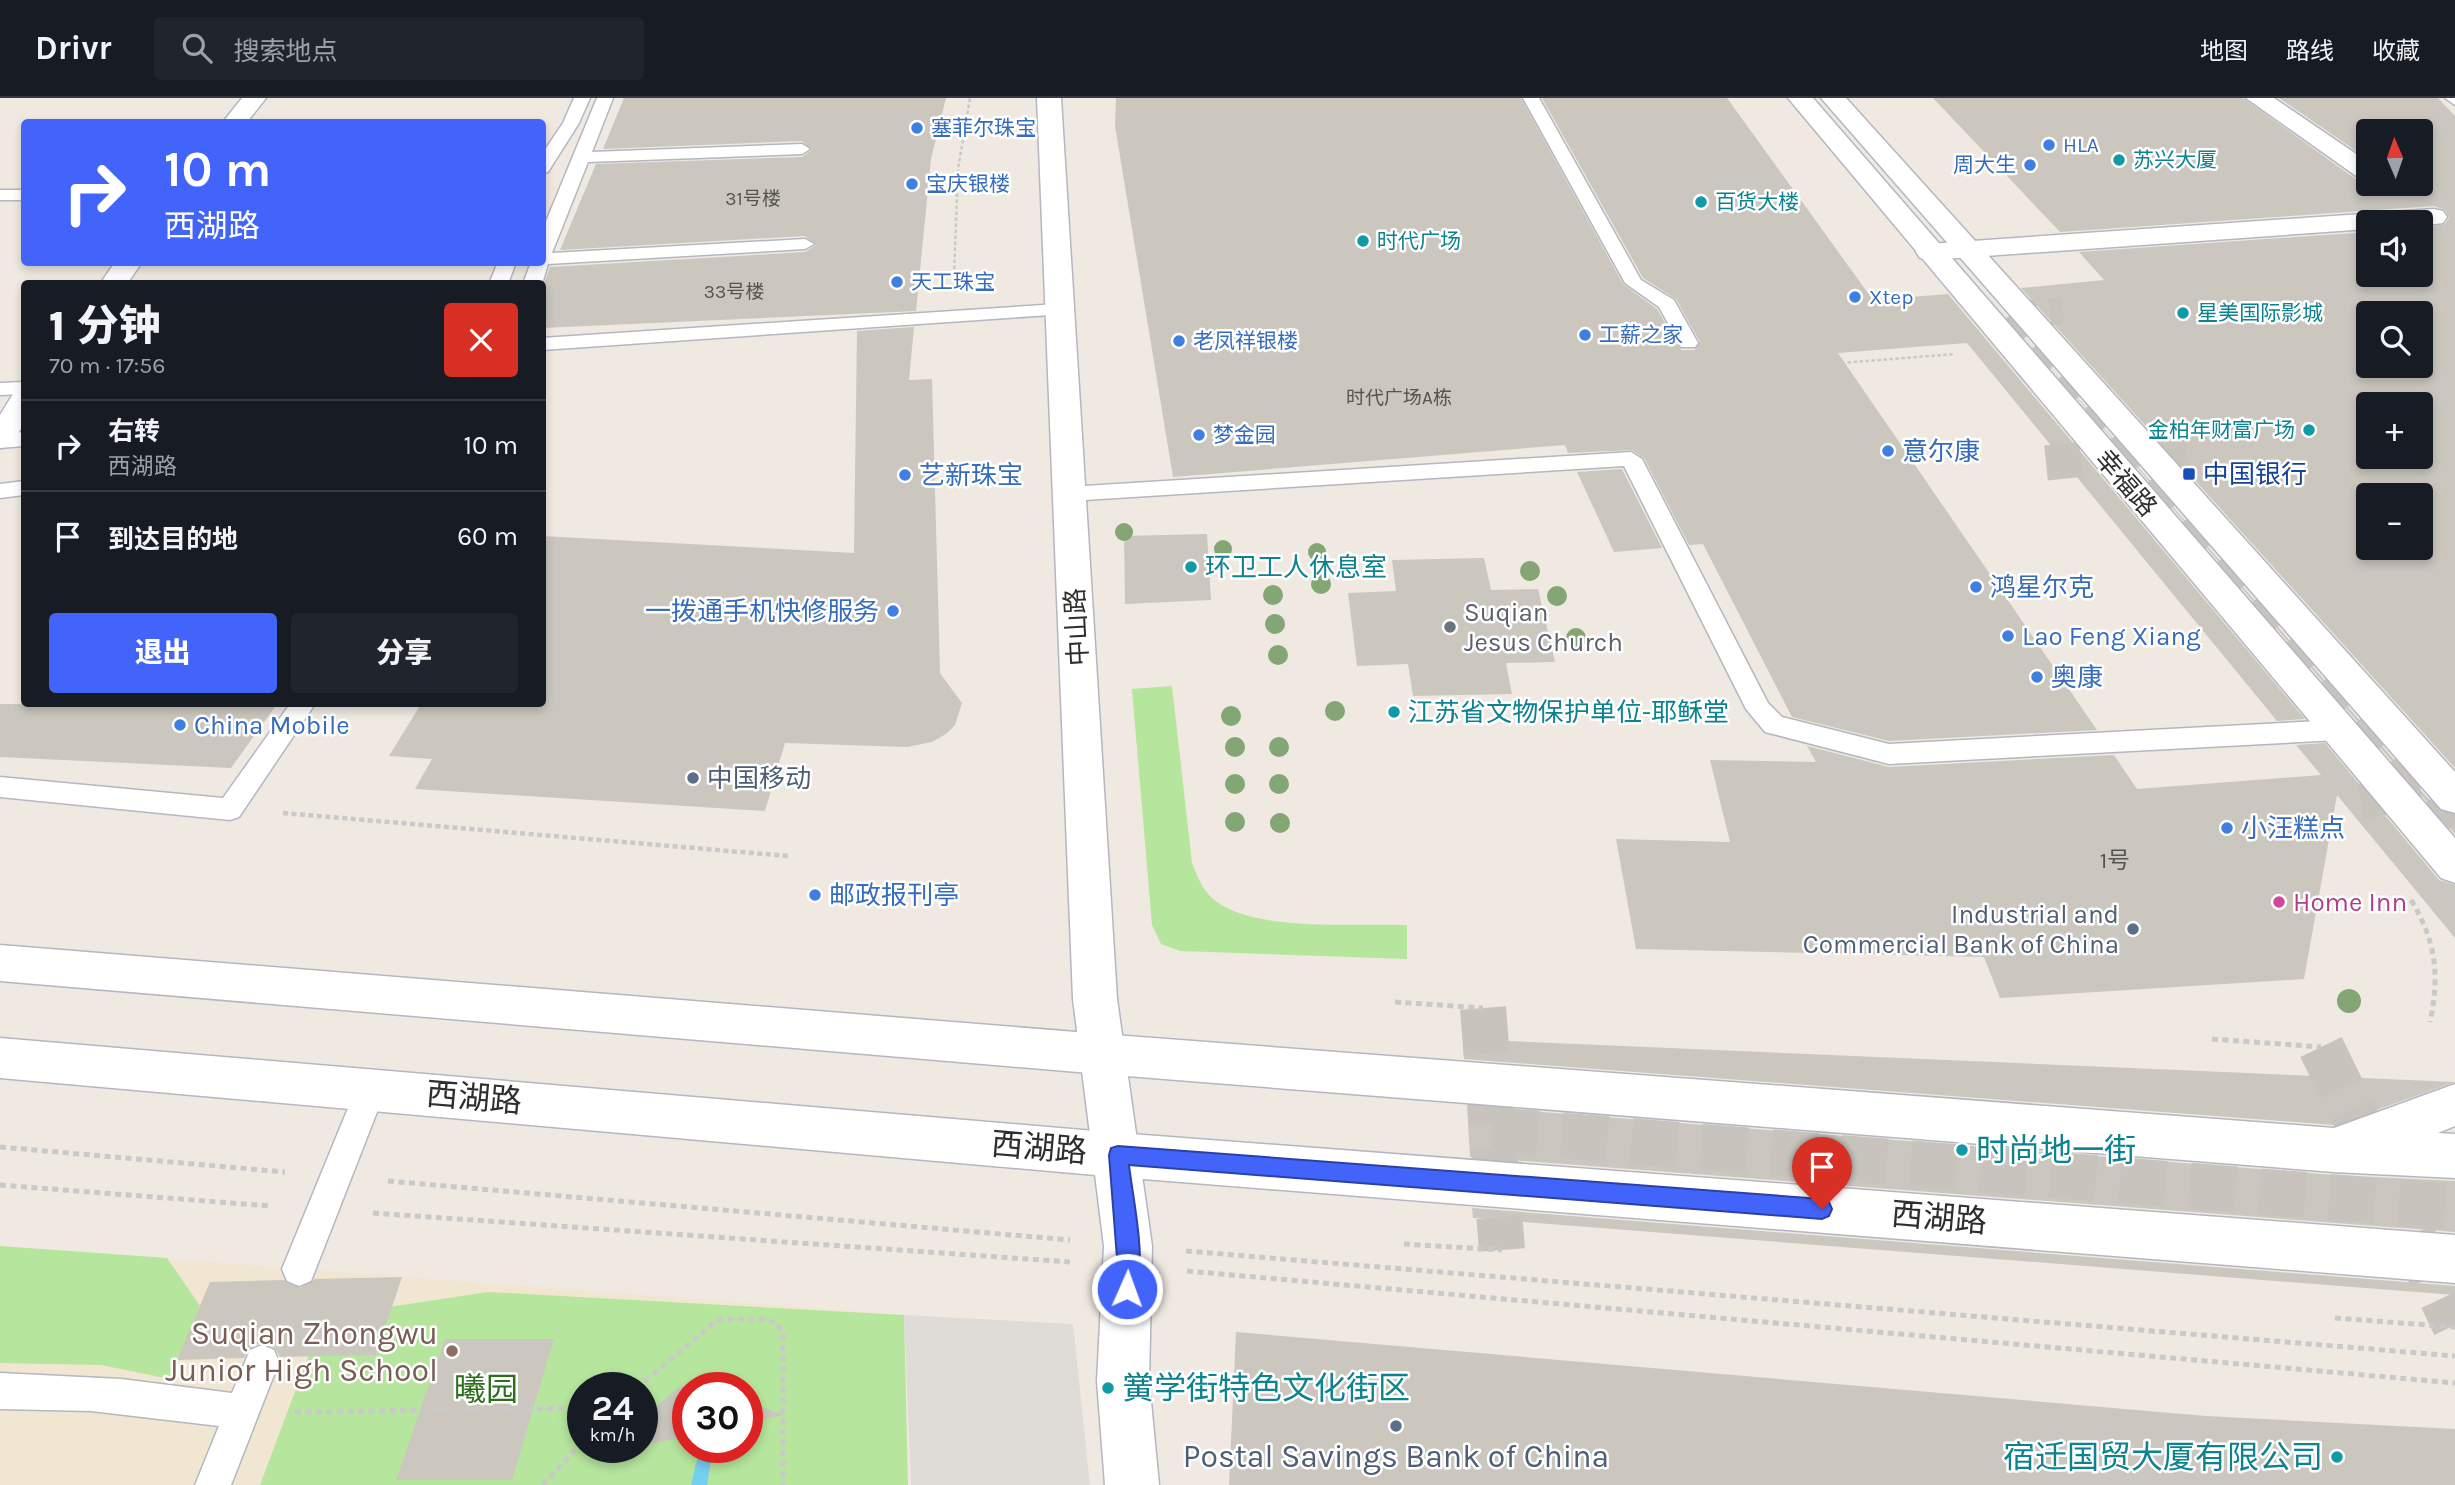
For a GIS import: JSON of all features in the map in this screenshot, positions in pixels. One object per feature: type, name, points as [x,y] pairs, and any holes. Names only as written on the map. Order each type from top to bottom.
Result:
[{"type":"main road","points":[[238,119],[254,98]]},
{"type":"main road","name":"中山路","points":[[1049,98],[1094,999],[1118,1155],[1128,1256],[1123,1381],[1132,1485]]},
{"type":"main road","name":"幸福路","points":[[1800,98],[2452,864]]},
{"type":"main road","name":"幸福路","points":[[1833,98],[2455,798]]},
{"type":"main road","points":[[2258,98],[2356,165]]},
{"type":"main road","points":[[2404,197],[2444,224]]},
{"type":"main road","points":[[1929,252],[2444,224]]},
{"type":"main road","points":[[0,439],[21,406]]},
{"type":"main road","points":[[0,963],[1101,1054],[2334,1150],[2455,1156]]},
{"type":"main road","name":"西湖路","points":[[0,1058],[1118,1155],[2455,1259]]},
{"type":"main road","points":[[2334,1150],[2455,1105]]},
{"type":"main road","points":[[2391,1255],[2455,1269]]},
{"type":"lane","points":[[546,162],[571,123],[582,98]]},
{"type":"lane","points":[[546,248],[605,98]]},
{"type":"lane","points":[[1531,98],[1634,283],[1667,304],[1688,343]]},
{"type":"lane","points":[[580,157],[802,149]]},
{"type":"lane","points":[[0,195],[21,195]]},
{"type":"lane","points":[[546,259],[805,244]]},
{"type":"lane","points":[[546,344],[1058,310]]},
{"type":"lane","points":[[0,389],[21,388]]},
{"type":"lane","points":[[0,439],[21,439]]},
{"type":"lane","points":[[1069,494],[1631,459],[1759,709],[1774,725],[1889,754],[2338,730]]},
{"type":"lane","points":[[0,491],[21,488]]},
{"type":"lane","points":[[0,787],[230,809],[301,707]]},
{"type":"lane","points":[[299,1269],[371,1089]]},
{"type":"lane","points":[[213,1485],[262,1362]]},
{"type":"lane","points":[[0,1391],[54,1390],[167,1400],[242,1412]]},
{"type":"path","points":[[953,317],[958,169],[970,98]]},
{"type":"path","points":[[1688,343],[1705,374],[1956,354]]},
{"type":"path","points":[[230,809],[788,856]]},
{"type":"path","points":[[1395,1002],[1482,1008]]},
{"type":"path","points":[[2212,1039],[2321,1047]]},
{"type":"path","points":[[0,1147],[336,1176],[1128,1256],[2455,1383]]},
{"type":"path","points":[[0,1185],[322,1210],[1128,1256],[2455,1356]]},
{"type":"path","points":[[1404,1244],[1502,1250]]},
{"type":"path","points":[[2335,1318],[2455,1327]]},
{"type":"path","points":[[656,1372],[717,1321],[763,1319],[777,1323],[783,1335],[783,1485]]},
{"type":"path","points":[[242,1412],[567,1408]]},
{"type":"path","points":[[543,1485],[567,1459]]},
{"type":"shaded area","name":"Suqian Zhongwu Junior High School","points":[[0,1246],[904,1315],[908,1485],[0,1485]]},
{"type":"shaded area","points":[[904,1315],[1073,1324],[1090,1485],[911,1485]]},
{"type":"green space","points":[[1172,686],[1192,863],[1208,894],[1235,912],[1282,922],[1407,925],[1407,959],[1180,951],[1161,944],[1152,925],[1132,689]]},
{"type":"green space","points":[[0,1246],[167,1258],[200,1306],[170,1379],[101,1365],[0,1363]]},
{"type":"green space","name":"曦园","points":[[488,1292],[904,1315],[908,1485],[260,1485],[323,1317]]},
{"type":"water","points":[[696,1463],[710,1463],[707,1485],[691,1485]]},
{"type":"building","points":[[624,98],[946,98],[931,159],[916,311],[546,328],[545,280],[550,267],[805,252],[816,245],[805,236],[560,250],[596,164],[802,157],[812,150],[802,141],[603,149]]},
{"type":"building","points":[[1116,98],[1521,98],[1623,284],[1657,309],[1681,350],[1695,350],[1700,342],[1676,299],[1643,278],[1542,98],[1727,98],[1873,300],[1948,294],[2305,719],[2277,721],[1967,343],[1838,353],[2097,730],[1889,741],[1792,717],[1703,544],[1689,545],[1644,458],[1632,450],[1568,453],[1565,445],[1173,477],[1115,126]]},
{"type":"building","points":[[1933,98],[2243,98],[2356,179],[2356,196],[2433,196],[2433,119],[2356,119],[2356,151],[2279,98],[2438,98],[2455,116],[2455,768],[2021,288],[2104,280],[2079,252],[2356,233],[2356,287],[2433,287],[2433,226],[2445,224],[2449,218],[2445,210],[2434,206],[2060,232]]},
{"type":"building","points":[[1984,291],[2439,811],[2455,815],[2455,834]]},
{"type":"building","points":[[914,327],[909,380],[932,379],[940,673],[962,703],[955,725],[932,742],[907,747],[785,743],[765,811],[415,789],[432,759],[389,756],[419,707],[546,707],[546,536],[854,553],[857,331]]},
{"type":"building","points":[[1622,469],[1662,548],[1614,552],[1577,472]]},
{"type":"building","points":[[1207,534],[1211,600],[1125,604],[1124,536]]},
{"type":"building","name":"Suqian Jesus Church","points":[[1484,558],[1491,590],[1538,589],[1555,662],[1506,663],[1512,694],[1413,696],[1408,664],[1357,666],[1348,593],[1396,591],[1392,560]]},
{"type":"building","points":[[0,704],[21,704],[21,707],[275,707],[231,768],[0,757]]},
{"type":"building","points":[[2325,743],[2439,880],[2455,885],[2455,938],[2337,795],[2304,979],[2000,998],[1984,957],[1636,949],[1616,839],[1730,842],[1710,760],[1816,762],[1807,746],[1889,767],[2114,755],[2137,789],[2321,775],[2296,745]]},
{"type":"building","points":[[1463,1039],[2455,1082],[2334,1125],[1464,1059]]},
{"type":"building","points":[[1467,1106],[2334,1175],[2455,1181],[2455,1232],[1470,1157]]},
{"type":"building","points":[[1472,1208],[2455,1286],[2455,1295],[1473,1218]]},
{"type":"building","points":[[402,1277],[376,1355],[280,1357],[275,1348],[261,1343],[249,1348],[244,1358],[177,1360],[210,1282],[284,1280],[300,1288],[315,1279]]},
{"type":"building","points":[[1236,1332],[2206,1416],[2455,1429],[2455,1485],[1229,1485]]},
{"type":"building","points":[[445,1339],[554,1339],[512,1480],[396,1480]]},
{"type":"building","points":[[672,1393],[672,1439],[658,1443],[658,1405]]},
{"type":"building","points":[[763,1408],[784,1415],[763,1420]]},
{"type":"tunnel","points":[[2063,311],[2010,315],[2119,441]]},
{"type":"tunnel","points":[[2117,439],[2130,454]]},
{"type":"tunnel","points":[[2130,454],[2198,447]]},
{"type":"tunnel","points":[[2046,463],[2130,454]]},
{"type":"tunnel","points":[[2130,454],[2421,792]]},
{"type":"tunnel","points":[[2361,801],[2421,792]]},
{"type":"tunnel","points":[[2421,792],[2455,832]]},
{"type":"tunnel","points":[[1483,1008],[1493,1130]]},
{"type":"tunnel","points":[[2321,1047],[2380,1168]]},
{"type":"tunnel","points":[[1493,1130],[2455,1207]]},
{"type":"tunnel","points":[[1493,1130],[1502,1250]]},
{"type":"tunnel","points":[[2412,1235],[2455,1325]]},
{"type":"place","name":"塞菲尔珠宝","points":[[917,128]]},
{"type":"place","name":"HLA","points":[[2049,145]]},
{"type":"place","name":"苏兴大厦","points":[[2119,160]]},
{"type":"place","name":"周大生","points":[[2030,165]]},
{"type":"place","name":"宝庆银楼","points":[[912,184]]},
{"type":"place","name":"百货大楼","points":[[1701,202]]},
{"type":"place","name":"时代广场","points":[[1363,241]]},
{"type":"place","name":"天工珠宝","points":[[897,282]]},
{"type":"place","name":"Xtep","points":[[1855,297]]},
{"type":"place","name":"星美国际影城","points":[[2183,313]]},
{"type":"place","name":"工薪之家","points":[[1585,335]]},
{"type":"place","name":"老凤祥银楼","points":[[1179,341]]},
{"type":"place","name":"金柏年财富广场","points":[[2309,430]]},
{"type":"place","name":"梦金园","points":[[1199,435]]},
{"type":"place","name":"意尔康","points":[[1888,451]]},
{"type":"place","name":"中国银行","points":[[2189,474]]},
{"type":"place","name":"艺新珠宝","points":[[905,475]]},
{"type":"place","name":"环卫工人休息室","points":[[1191,567]]},
{"type":"place","name":"鸿星尔克","points":[[1976,587]]},
{"type":"place","name":"一拨通手机快修服务","points":[[893,611]]},
{"type":"place","name":"Suqian Jesus Church","points":[[1450,627]]},
{"type":"place","name":"Lao Feng Xiang","points":[[2008,636]]},
{"type":"place","name":"奥康","points":[[2037,677]]},
{"type":"place","name":"江苏省文物保护单位-耶稣堂","points":[[1394,712]]},
{"type":"place","name":"China Mobile","points":[[180,725]]},
{"type":"place","name":"中国移动","points":[[693,778]]},
{"type":"place","name":"小汪糕点","points":[[2227,828]]},
{"type":"place","name":"邮政报刊亭","points":[[815,895]]},
{"type":"place","name":"Home Inn","points":[[2279,902]]},
{"type":"place","name":"Industrial and Commercial Bank of China","points":[[2133,929]]},
{"type":"place","name":"时尚地一街","points":[[1962,1150]]},
{"type":"place","name":"Suqian Zhongwu Junior High School","points":[[452,1351]]},
{"type":"place","name":"黉学街特色文化街区","points":[[1108,1388]]},
{"type":"place","name":"Postal Savings Bank of China","points":[[1396,1426]]},
{"type":"place","name":"宿迁国贸大厦有限公司","points":[[2337,1457]]},
{"type":"route","points":[[1127,1289],[1128,1246],[1118,1155],[1822,1209]]}]
